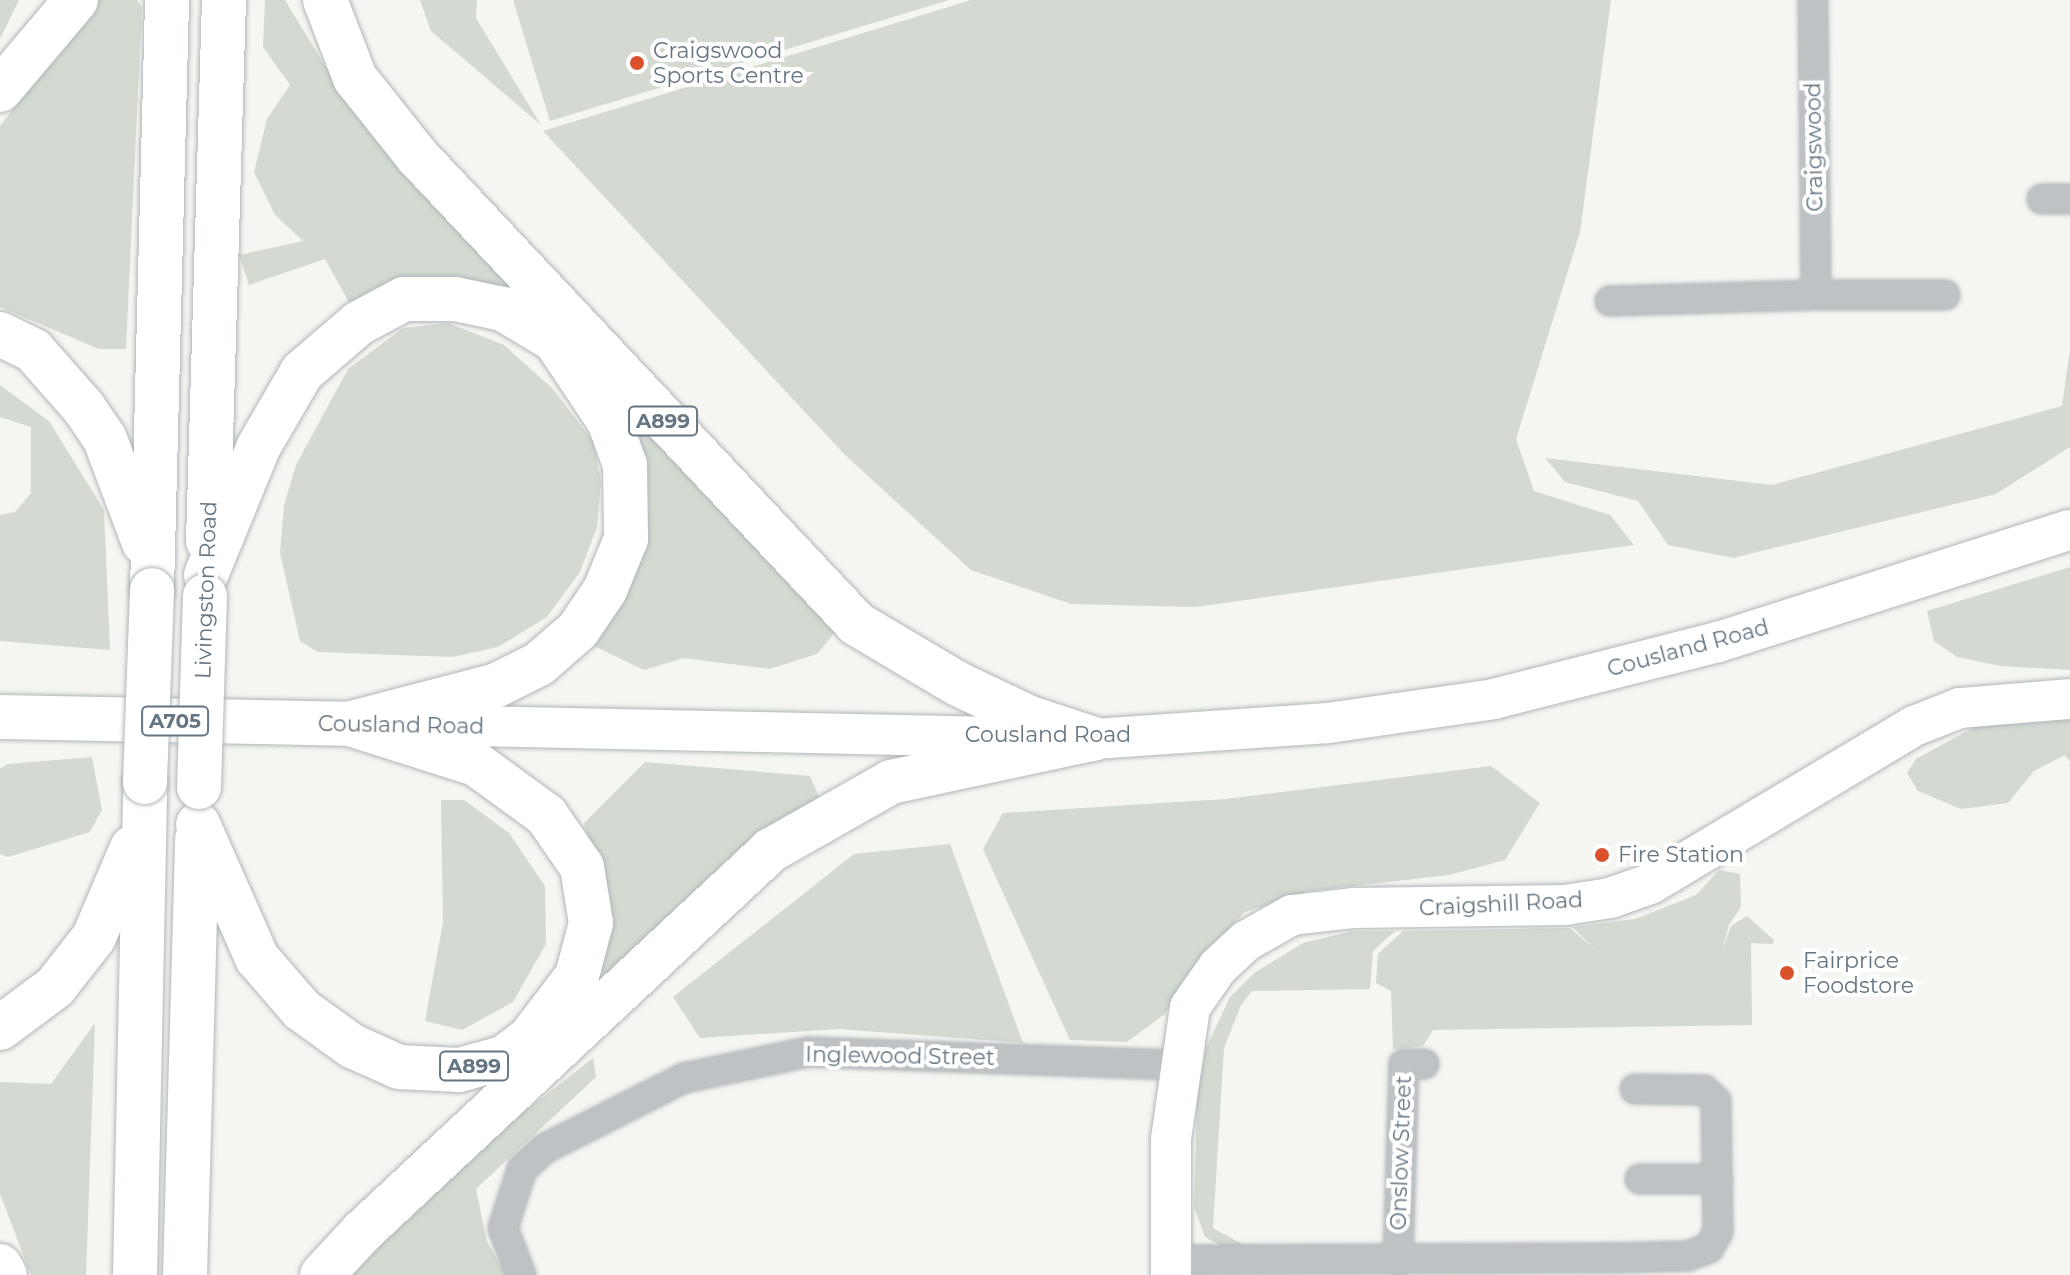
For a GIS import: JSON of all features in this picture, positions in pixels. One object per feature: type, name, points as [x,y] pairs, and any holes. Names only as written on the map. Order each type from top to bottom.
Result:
[{"type":"main road","points":[[0,90],[76,0]]},
{"type":"main road","points":[[135,1275],[144,800],[167,0]]},
{"type":"main road","name":"Livingston Road","points":[[185,1275],[224,0]]},
{"type":"main road","name":"A899","points":[[325,0],[355,78],[417,156],[857,624],[958,684],[1030,718],[1094,739]]},
{"type":"main road","name":"A899","points":[[206,585],[259,446],[302,372],[359,323],[404,299],[455,299],[503,309],[555,340],[609,421],[625,465],[626,539],[605,590],[578,630],[539,664],[497,685],[350,724]]},
{"type":"main road","points":[[0,334],[33,350],[61,376],[105,439],[151,577]]},
{"type":"main road","points":[[0,687],[75,719]]},
{"type":"main road","name":"Cousland Road","points":[[0,717],[350,724]]},
{"type":"main road","points":[[0,729],[75,719]]},
{"type":"main road","name":"A899","points":[[198,806],[257,958],[302,1010],[352,1046],[399,1067],[459,1070],[503,1058],[539,1028],[577,976],[591,923],[582,867],[546,815],[510,784],[421,743],[350,724]]},
{"type":"main road","name":"A899","points":[[322,1275],[362,1232],[771,850],[891,782],[1094,739]]},
{"type":"main road","points":[[0,1028],[55,987],[94,937],[144,800]]},
{"type":"main road","points":[[0,1266],[5,1275]]},
{"type":"street","name":"Craigswood","points":[[1813,0],[1816,295]]},
{"type":"street","points":[[2042,199],[2070,199]]},
{"type":"street","points":[[1610,301],[1945,295]]},
{"type":"street","name":"Cousland Road","points":[[350,724],[1094,739],[1328,723],[1494,699],[1744,634],[2070,530]]},
{"type":"street","name":"Craigshill Road","points":[[1171,1268],[1171,1139],[1178,1065],[1190,1007],[1218,967],[1246,941],[1292,915],[1353,908],[1595,900],[1650,884],[1914,726],[1960,708],[2070,699]]},
{"type":"street","name":"Inglewood Street","points":[[521,1275],[503,1228],[522,1169],[544,1149],[684,1078],[808,1052],[1178,1065]]},
{"type":"street","name":"Onslow Street","points":[[1382,1266],[1404,1064],[1424,1064]]},
{"type":"street","name":"Onslow Street","points":[[1171,1268],[1382,1266],[1688,1256],[1709,1248],[1718,1232],[1716,1101],[1704,1090],[1635,1089]]},
{"type":"street","points":[[1640,1179],[1718,1179]]},
{"type":"shaded area","points":[[0,0],[19,0],[0,39]]},
{"type":"shaded area","points":[[97,0],[137,0],[142,7],[126,349],[99,349],[0,307],[0,126]]},
{"type":"shaded area","points":[[265,0],[285,0],[327,69],[526,294],[455,280],[376,288],[350,304],[325,259],[249,285],[239,255],[303,241],[275,215],[254,172],[267,119],[290,85],[263,47]]},
{"type":"shaded area","points":[[420,0],[477,0],[476,18],[541,125],[431,31]]},
{"type":"shaded area","name":"Craigswood Sports Centre","points":[[513,0],[949,0],[550,121]]},
{"type":"shaded area","points":[[971,0],[1611,0],[1580,232],[1516,439],[1534,491],[1610,515],[1634,545],[1196,607],[1071,604],[971,570],[845,455],[543,131]]},
{"type":"shaded area","points":[[448,323],[504,345],[552,388],[593,441],[601,482],[597,527],[580,572],[547,617],[498,647],[452,657],[318,652],[300,641],[280,553],[284,505],[296,465],[348,369],[403,328]]},
{"type":"shaded area","points":[[2070,349],[2070,447],[1996,494],[1733,558],[1668,545],[1638,501],[1565,482],[1545,458],[1772,485],[2062,406]]},
{"type":"shaded area","points":[[0,385],[49,421],[104,510],[110,650],[0,641],[0,515],[15,512],[31,493],[31,427],[0,417]]},
{"type":"shaded area","points":[[637,414],[836,631],[817,654],[770,669],[684,658],[644,670],[592,645],[647,499]]},
{"type":"shaded area","points":[[2070,567],[2070,670],[2001,666],[1957,657],[1934,641],[1927,611]]},
{"type":"shaded area","points":[[2070,718],[2070,762],[2065,755],[2034,771],[2008,803],[1961,809],[1918,791],[1907,773],[1916,759],[1976,726]]},
{"type":"shaded area","points":[[92,757],[102,810],[90,832],[8,857],[0,854],[0,769],[8,764]]},
{"type":"shaded area","points":[[645,762],[810,776],[820,799],[607,975],[594,963],[608,910],[584,823]]},
{"type":"shaded area","points":[[1491,766],[1540,803],[1505,860],[1449,875],[1309,891],[1245,912],[1197,962],[1165,1014],[1127,1042],[1070,1040],[983,849],[1003,813],[1225,799]]},
{"type":"shaded area","points":[[441,800],[464,800],[509,833],[545,886],[546,944],[513,1002],[462,1030],[425,1021],[443,922]]},
{"type":"shaded area","points":[[950,844],[1023,1043],[838,1029],[700,1038],[673,997],[854,854]]},
{"type":"shaded area","points":[[1719,870],[1740,874],[1741,907],[1729,925],[1722,951],[1731,926],[1747,916],[1774,940],[1773,944],[1751,943],[1752,1025],[1433,1030],[1423,1046],[1393,1049],[1391,991],[1376,983],[1378,954],[1403,931],[1570,928],[1596,950],[1572,927],[1635,919],[1696,895]]},
{"type":"shaded area","points":[[1353,931],[1395,931],[1373,951],[1370,989],[1252,991],[1241,1005],[1224,1048],[1213,1228],[1242,1244],[1242,1251],[1228,1250],[1205,1237],[1194,1208],[1197,1098],[1206,1048],[1230,997],[1254,973],[1303,943]]},
{"type":"shaded area","points":[[95,1023],[86,1275],[31,1275],[0,1194],[0,1082],[51,1084]]},
{"type":"shaded area","points":[[593,1058],[596,1077],[476,1189],[487,1242],[507,1275],[343,1275],[393,1215]]},
{"type":"place","name":"Craigswood Sports Centre","points":[[637,63]]},
{"type":"place","name":"Fire Station","points":[[1602,855]]},
{"type":"place","name":"Fairprice Foodstore","points":[[1787,973]]}]
